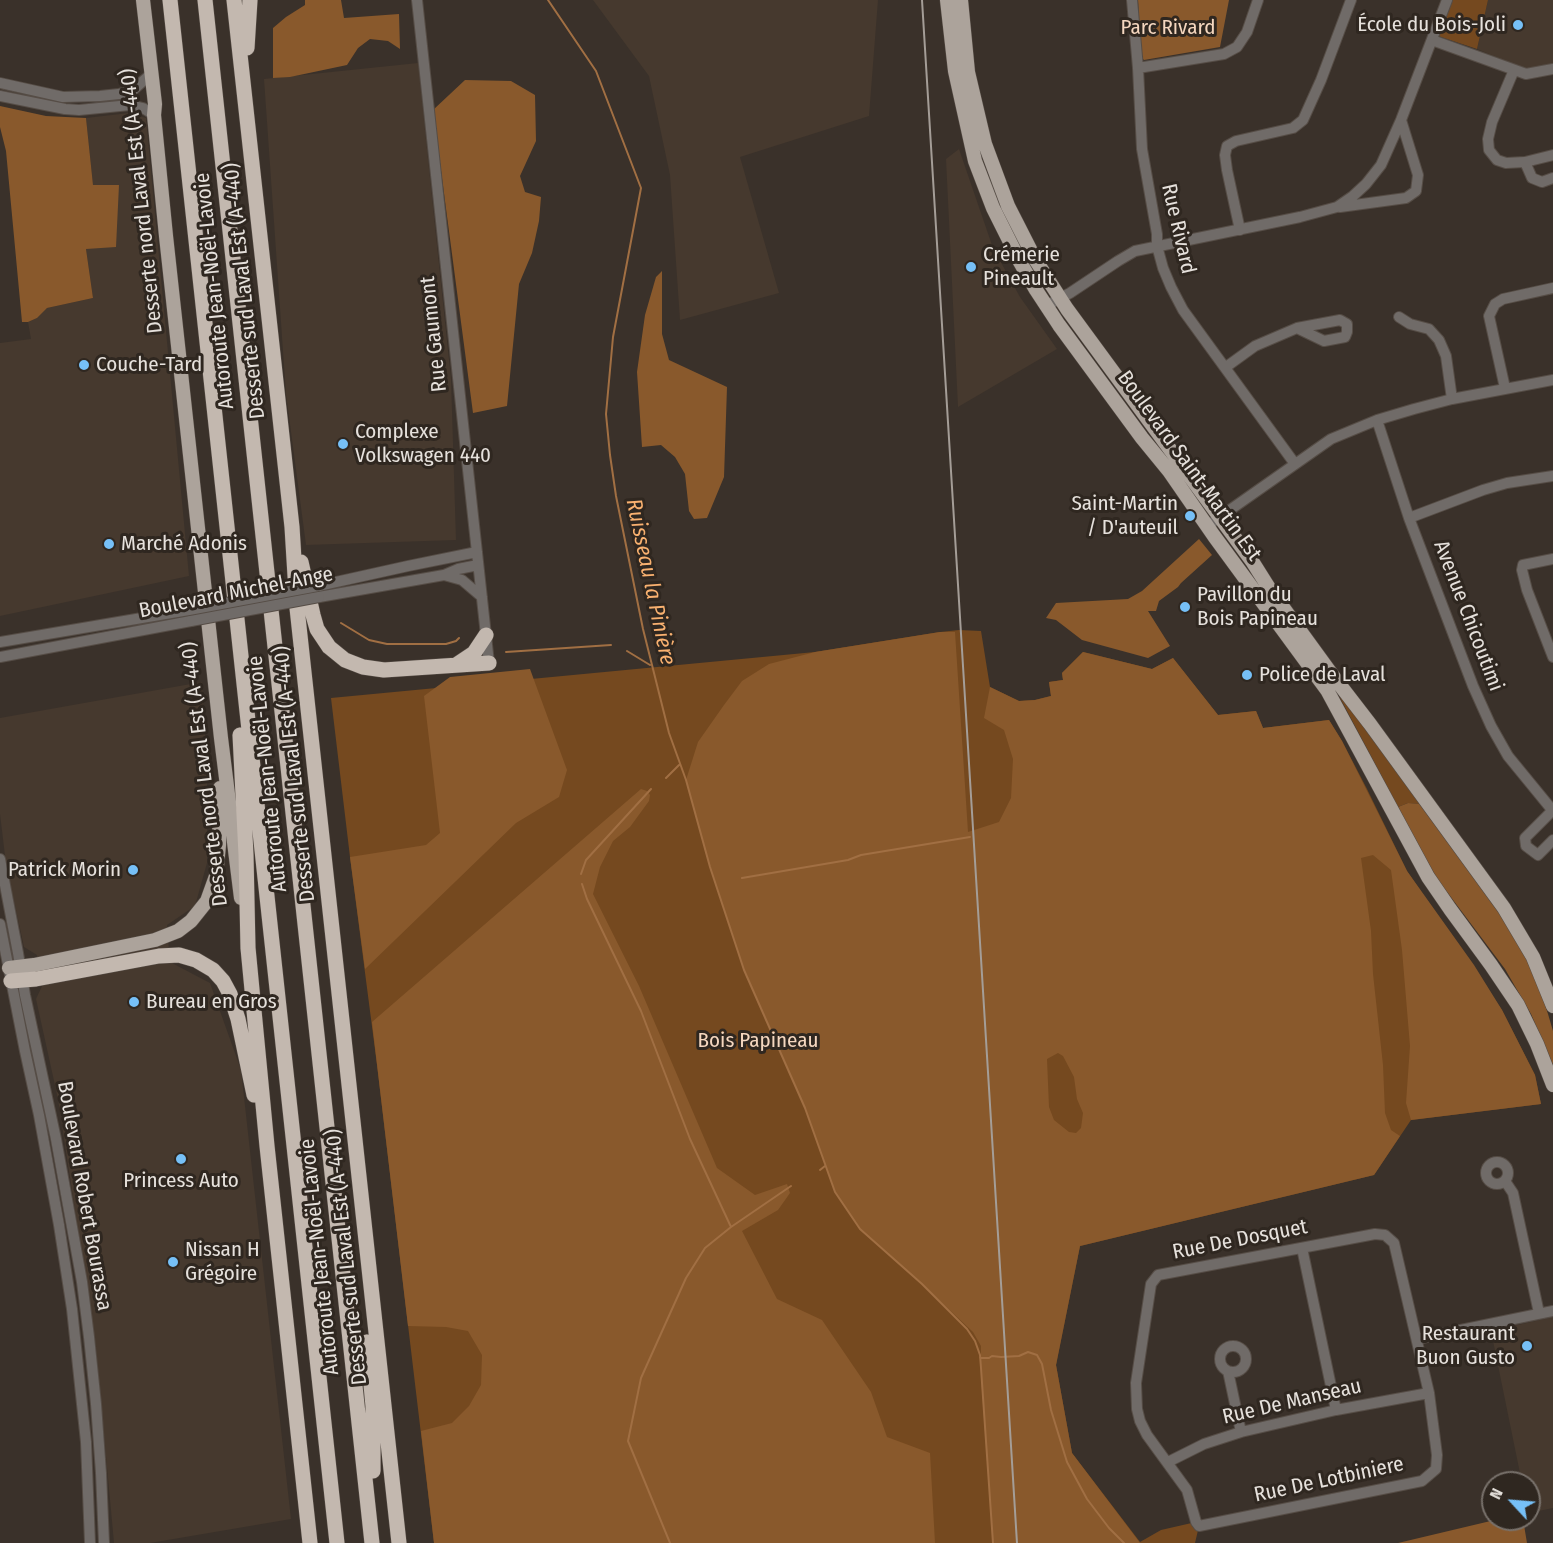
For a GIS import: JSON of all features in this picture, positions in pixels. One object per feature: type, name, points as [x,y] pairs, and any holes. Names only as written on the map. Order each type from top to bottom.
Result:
[{"type":"highway","name":"Autoroute Jean-Noël-Lavoie","points":[[170,0],[337,1543]]},
{"type":"highway","name":"Autoroute Jean-Noël-Lavoie","points":[[206,0],[373,1543]]},
{"type":"highway","name":"Desserte sud Laval Est (A-440)","points":[[234,0],[399,1543]]},
{"type":"highway","points":[[244,93],[250,0]]},
{"type":"highway","points":[[292,527],[314,622],[320,635],[333,651],[351,663],[370,669],[489,663]]},
{"type":"highway","points":[[235,597],[248,948]]},
{"type":"highway","points":[[456,665],[474,653],[486,634]]},
{"type":"highway","name":"Desserte nord Laval Est (A-440)","points":[[248,948],[310,1543]]},
{"type":"highway","points":[[10,975],[174,955],[191,957],[207,965],[223,981],[233,1002],[267,1146]]},
{"type":"highway","points":[[366,1237],[363,1294],[373,1406],[373,1543]]},
{"type":"main road","name":"Desserte nord Laval Est (A-440)","points":[[143,0],[221,738],[248,948]]},
{"type":"main road","name":"Boulevard Saint-Martin Est","points":[[948,0],[956,80],[975,161],[1001,227],[1046,306],[1169,471],[1253,589],[1370,723],[1504,908],[1533,957],[1553,1006]]},
{"type":"main road","name":"Boulevard Saint-Martin Est","points":[[961,0],[968,72],[978,119],[988,155],[1022,234],[1060,299],[1262,576],[1327,690],[1428,877],[1518,1005],[1553,1085]]},
{"type":"main road","points":[[1253,589],[1262,576]]},
{"type":"main road","points":[[10,975],[155,940],[178,931],[196,917],[210,896],[218,868],[221,738]]},
{"type":"street","name":"Rue Gaumont","points":[[417,0],[489,663]]},
{"type":"street","name":"Rue Rivard","points":[[1132,0],[1142,149],[1157,234],[1157,246],[1163,268],[1178,301],[1295,464]]},
{"type":"street","points":[[1138,68],[1224,54],[1237,47],[1247,32],[1258,0]]},
{"type":"street","points":[[1240,230],[1227,170],[1225,155],[1227,146],[1236,141],[1293,128],[1303,120],[1352,0]]},
{"type":"street","points":[[1337,207],[1366,184],[1381,165],[1401,120],[1447,0]]},
{"type":"street","points":[[1432,40],[1526,74],[1553,69]]},
{"type":"street","points":[[1514,70],[1492,122],[1488,139],[1489,150],[1497,160],[1506,163],[1525,162],[1553,155]]},
{"type":"street","points":[[0,83],[63,97],[95,96],[133,90],[151,74]]},
{"type":"street","points":[[0,96],[65,110],[130,105],[143,108],[154,115]]},
{"type":"street","points":[[1046,306],[1136,251],[1300,217],[1337,207],[1406,198],[1416,191],[1418,175],[1401,120]]},
{"type":"street","points":[[1525,162],[1532,178],[1542,182],[1553,178]]},
{"type":"street","points":[[1505,388],[1489,316],[1495,304],[1503,299],[1553,288]]},
{"type":"street","points":[[1399,317],[1410,324],[1429,329],[1439,340],[1446,356],[1452,399]]},
{"type":"street","points":[[1226,367],[1254,346],[1297,328]]},
{"type":"street","points":[[1207,526],[1331,439],[1377,420],[1452,399],[1553,380]]},
{"type":"street","name":"Avenue Chicoutimi","points":[[1377,420],[1409,518],[1473,686],[1491,726],[1508,756],[1553,810],[1525,838],[1526,846],[1538,855],[1553,840]]},
{"type":"street","points":[[1409,518],[1507,483],[1553,476]]},
{"type":"street","name":"Boulevard Michel-Ange","points":[[319,592],[408,566],[477,552]]},
{"type":"street","points":[[1553,559],[1523,565],[1522,570],[1527,590],[1550,644],[1553,657]]},
{"type":"street","name":"Boulevard Michel-Ange","points":[[0,642],[190,616],[319,592],[444,575],[458,569],[478,565]]},
{"type":"street","points":[[444,575],[462,580],[482,597]]},
{"type":"street","name":"Boulevard Michel-Ange","points":[[0,657],[96,640],[190,616]]},
{"type":"street","name":"Boulevard Robert Bourassa","points":[[0,859],[10,975],[56,1139],[82,1282],[96,1414],[104,1543]]},
{"type":"street","name":"Boulevard Robert Bourassa","points":[[0,924],[39,1115],[72,1309],[86,1442],[90,1543]]},
{"type":"street","points":[[1505,1180],[1513,1193],[1539,1314]]},
{"type":"street","name":"Rue De Dosquet","points":[[1199,1526],[1187,1490],[1147,1435],[1137,1408],[1136,1383],[1151,1284],[1158,1275],[1375,1234],[1385,1235]]},
{"type":"street","name":"Rue De Lotbiniere","points":[[1199,1526],[1422,1481],[1436,1469],[1437,1455],[1429,1394],[1394,1243],[1385,1235]]},
{"type":"street","points":[[1302,1248],[1336,1410]]},
{"type":"street","points":[[1417,1339],[1553,1311]]},
{"type":"street","points":[[1228,1371],[1241,1432]]},
{"type":"street","name":"Rue De Manseau","points":[[1168,1462],[1204,1444],[1241,1432],[1336,1410],[1429,1394]]},
{"type":"shaded area","points":[[593,0],[878,0],[869,116],[740,157],[779,293],[680,320],[670,175],[649,76]]},
{"type":"shaded area","name":"École du Bois-Joli","points":[[1488,0],[1553,0],[1553,64],[1525,69],[1477,49]]},
{"type":"shaded area","points":[[418,63],[451,379],[456,540],[306,545],[286,394],[264,79]]},
{"type":"shaded area","points":[[129,113],[146,118],[189,576],[0,616],[0,343],[31,339],[28,322],[37,318],[47,308],[93,298],[86,249],[119,185],[93,186],[86,118]]},
{"type":"shaded area","points":[[959,149],[993,248],[1020,297],[1057,349],[958,407],[946,159]]},
{"type":"shaded area","points":[[202,682],[207,770],[207,863],[195,906],[167,925],[170,962],[210,983],[241,1070],[291,1519],[150,1543],[114,1543],[96,1348],[58,1099],[36,999],[42,986],[37,955],[24,947],[6,864],[0,814],[0,718]]},
{"type":"shaded area","points":[[1553,1317],[1553,1508],[1541,1510],[1541,1471],[1520,1471],[1491,1331]]},
{"type":"green space","points":[[305,0],[341,0],[344,18],[399,14],[400,49],[388,41],[370,39],[358,48],[347,65],[290,77],[273,78],[273,28],[305,5]]},
{"type":"green space","name":"Parc Rivard","points":[[1138,0],[1229,0],[1220,47],[1144,60],[1141,57]]},
{"type":"green space","points":[[1451,0],[1488,0],[1477,49],[1438,36]]},
{"type":"green space","points":[[465,80],[511,81],[535,95],[536,141],[520,176],[525,192],[541,197],[539,221],[532,253],[519,284],[507,406],[473,413],[433,110]]},
{"type":"green space","points":[[0,106],[46,116],[86,118],[93,185],[119,185],[116,247],[86,249],[93,298],[47,308],[37,318],[28,322],[22,322],[6,151],[0,127]]},
{"type":"green space","points":[[662,271],[662,334],[669,360],[727,387],[724,477],[707,518],[694,519],[689,511],[685,474],[675,457],[661,445],[642,447],[637,372],[645,315],[656,277]]},
{"type":"green space","points":[[1199,539],[1212,555],[1178,587],[1159,601],[1156,611],[1148,611],[1170,646],[1148,658],[1082,640],[1056,620],[1046,618],[1056,603],[1128,599],[1142,591]]},
{"type":"green space","name":"Bois Papineau","points":[[959,630],[981,631],[990,687],[1019,701],[1051,696],[1049,682],[1063,680],[1062,673],[1083,652],[1152,669],[1173,658],[1218,715],[1256,711],[1263,728],[1329,720],[1367,789],[1407,871],[1502,1010],[1535,1075],[1541,1104],[1411,1120],[1374,1175],[1080,1246],[1056,1365],[1072,1453],[1140,1542],[1161,1530],[1196,1522],[1199,1526],[1195,1543],[434,1543],[331,698],[815,652]]},
{"type":"green space","points":[[940,632],[955,632],[968,832],[999,822],[1011,798],[1013,759],[1004,730],[984,718],[990,687],[1019,701],[1051,696],[1049,682],[1063,680],[1062,673],[1083,652],[1152,669],[1173,658],[1218,715],[1256,711],[1263,728],[1329,720],[1342,741],[1407,871],[1474,965],[1502,1010],[1535,1075],[1541,1104],[1411,1120],[1406,1103],[1410,1046],[1402,950],[1391,870],[1373,855],[1361,858],[1371,931],[1385,1113],[1391,1130],[1400,1136],[1374,1175],[1080,1246],[1056,1365],[1072,1453],[1140,1543],[993,1543],[981,1377],[981,1346],[973,1332],[860,1229],[835,1192],[805,1108],[744,969],[710,867],[686,780],[698,742],[742,681],[769,664],[815,652]],"holes":[[[1058,1053],[1063,1056],[1074,1077],[1077,1099],[1083,1113],[1081,1128],[1076,1133],[1069,1132],[1054,1120],[1049,1107],[1047,1059]]]},
{"type":"green space","points":[[530,669],[567,770],[559,797],[516,823],[365,969],[350,857],[426,845],[440,833],[424,696],[450,677]]},
{"type":"green space","points":[[1339,696],[1423,804],[1408,803],[1398,807]]},
{"type":"green space","points":[[641,789],[650,795],[649,801],[630,827],[613,841],[600,867],[593,894],[639,986],[717,1168],[755,1195],[787,1184],[790,1193],[778,1210],[742,1231],[777,1299],[822,1320],[871,1392],[887,1437],[930,1453],[935,1543],[434,1543],[421,1431],[452,1423],[469,1406],[481,1385],[482,1355],[468,1331],[446,1327],[408,1326],[372,1022]]},
{"type":"green space","points":[[1408,803],[1423,804],[1510,928],[1535,976],[1548,1014],[1553,1031],[1553,1065],[1531,1014],[1505,969],[1438,880],[1426,859],[1398,807]]},
{"type":"green space","points":[[1481,1523],[1481,1531],[1525,1531],[1527,1543],[1398,1543]]},
{"type":"waterway","name":"Ruisseau la Pinière","points":[[548,0],[596,71],[641,188],[613,337],[606,414],[616,496],[643,629],[669,733],[686,780],[710,867],[744,970],[805,1108],[835,1192],[860,1229],[922,1284],[967,1329],[975,1341],[980,1355],[993,1543]]},
{"type":"waterway","points":[[341,623],[369,640],[387,644],[446,644],[459,638]]},
{"type":"waterway","points":[[506,652],[611,645]]},
{"type":"waterway","points":[[627,651],[650,665]]},
{"type":"waterway","points":[[666,778],[679,765]]},
{"type":"waterway","points":[[581,874],[586,860],[651,789]]},
{"type":"waterway","points":[[742,878],[970,837]]},
{"type":"waterway","points":[[582,884],[641,1011],[690,1139],[731,1227]]},
{"type":"waterway","name":"Ruisseau la Pinière","points":[[820,1170],[825,1166]]},
{"type":"waterway","points":[[670,1543],[628,1441],[641,1378],[686,1278],[705,1248],[731,1227],[791,1186]]},
{"type":"waterway","points":[[980,1358],[1019,1356],[1028,1352],[1037,1355],[1042,1364],[1051,1410],[1067,1462],[1087,1499],[1109,1528],[1124,1543]]},
{"type":"railway","points":[[922,0],[1017,1543]]},
{"type":"place","name":"École du Bois-Joli","points":[[1518,25]]},
{"type":"place","name":"Crémerie Pineault","points":[[971,267]]},
{"type":"place","name":"Couche-Tard","points":[[84,365]]},
{"type":"place","name":"Complexe Volkswagen 440","points":[[343,444]]},
{"type":"place","name":"Saint-Martin / D'auteuil","points":[[1190,516]]},
{"type":"place","name":"Marché Adonis","points":[[109,544]]},
{"type":"place","name":"Pavillon du Bois Papineau","points":[[1185,607]]},
{"type":"place","name":"Police de Laval","points":[[1247,675]]},
{"type":"place","name":"Patrick Morin","points":[[133,870]]},
{"type":"place","name":"Bureau en Gros","points":[[134,1002]]},
{"type":"place","name":"Princess Auto","points":[[181,1159]]},
{"type":"place","name":"Nissan H Grégoire","points":[[173,1262]]},
{"type":"place","name":"Restaurant Buon Gusto","points":[[1527,1346]]}]
